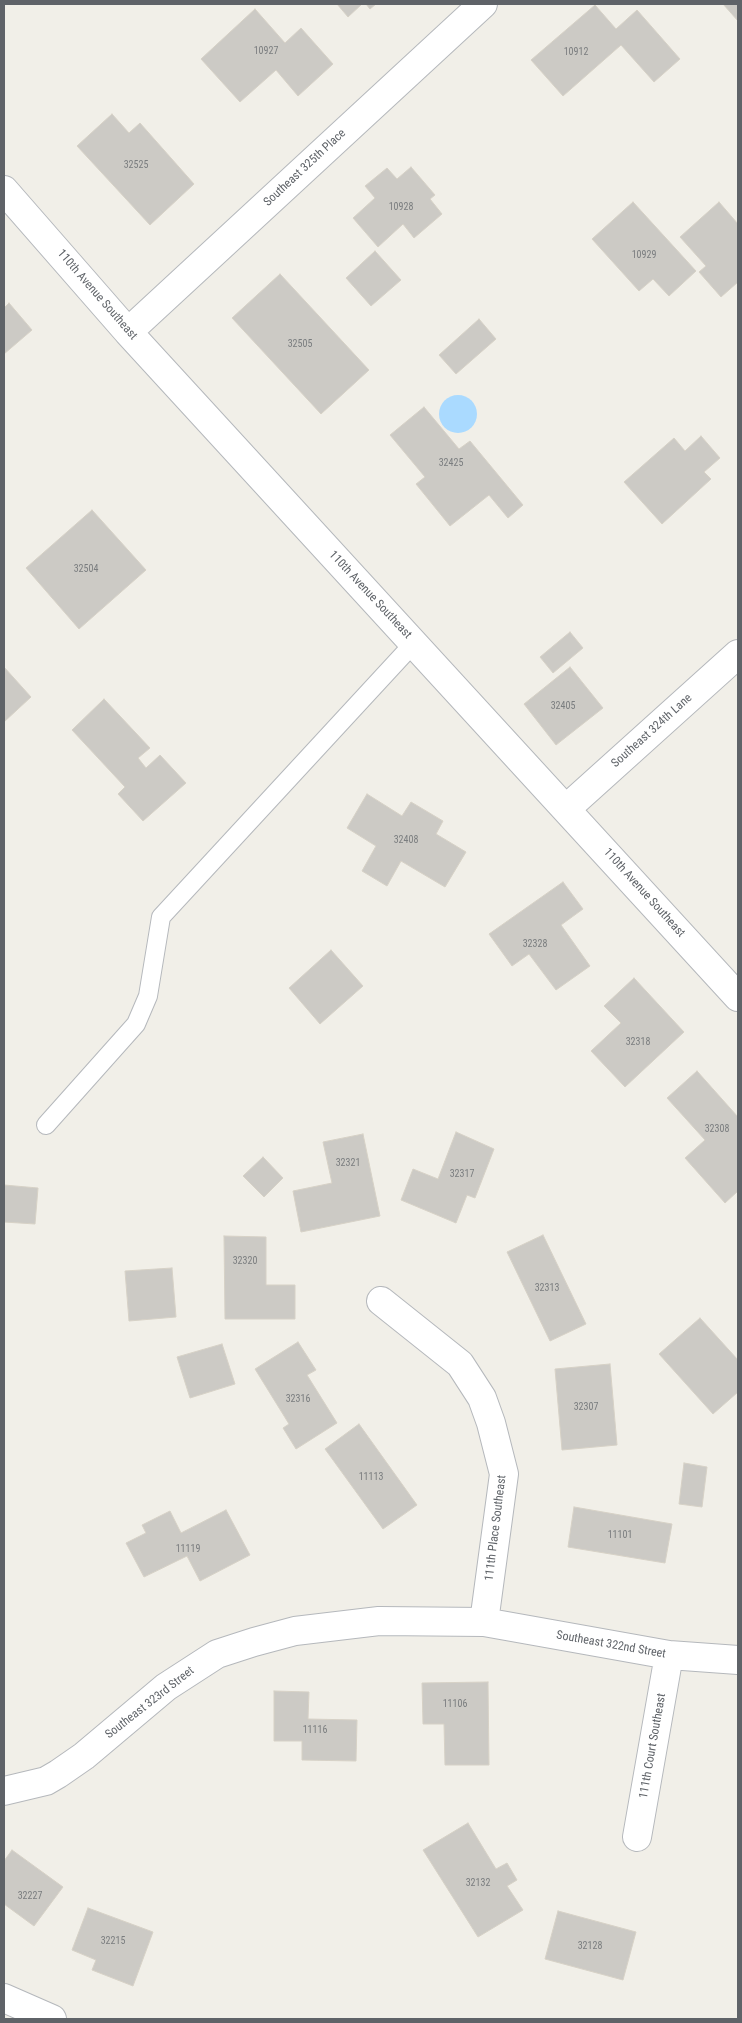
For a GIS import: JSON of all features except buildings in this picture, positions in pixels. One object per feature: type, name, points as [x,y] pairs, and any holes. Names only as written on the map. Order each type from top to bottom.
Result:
[{"type":"street","name":"Southeast 325th Place","points":[[128,332],[483,4]]},
{"type":"street","name":"110th Avenue Southeast","points":[[4,190],[128,332],[567,808],[738,997]]},
{"type":"street","name":"Southeast 324th Lane","points":[[567,808],[738,654]]},
{"type":"street","name":"111th Place Southeast","points":[[381,1301],[460,1364],[482,1398],[492,1423],[504,1474],[484,1622]]},
{"type":"street","name":"Southeast 323rd Street","points":[[4,1791],[46,1780],[58,1774],[84,1756],[166,1687],[191,1669],[217,1654],[295,1631],[332,1626],[379,1622],[484,1622]]},
{"type":"street","name":"Southeast 322nd Street","points":[[484,1622],[669,1655],[738,1660]]},
{"type":"street","name":"111th Court Southeast","points":[[637,1837],[669,1655]]},
{"type":"street","points":[[4,1998],[52,2019]]},
{"type":"lane","points":[[46,1125],[136,1024],[148,996],[161,917],[414,643]]},
{"type":"water","points":[[458,395],[472,400],[477,414],[472,428],[458,433],[444,428],[439,414],[444,400]]}]
